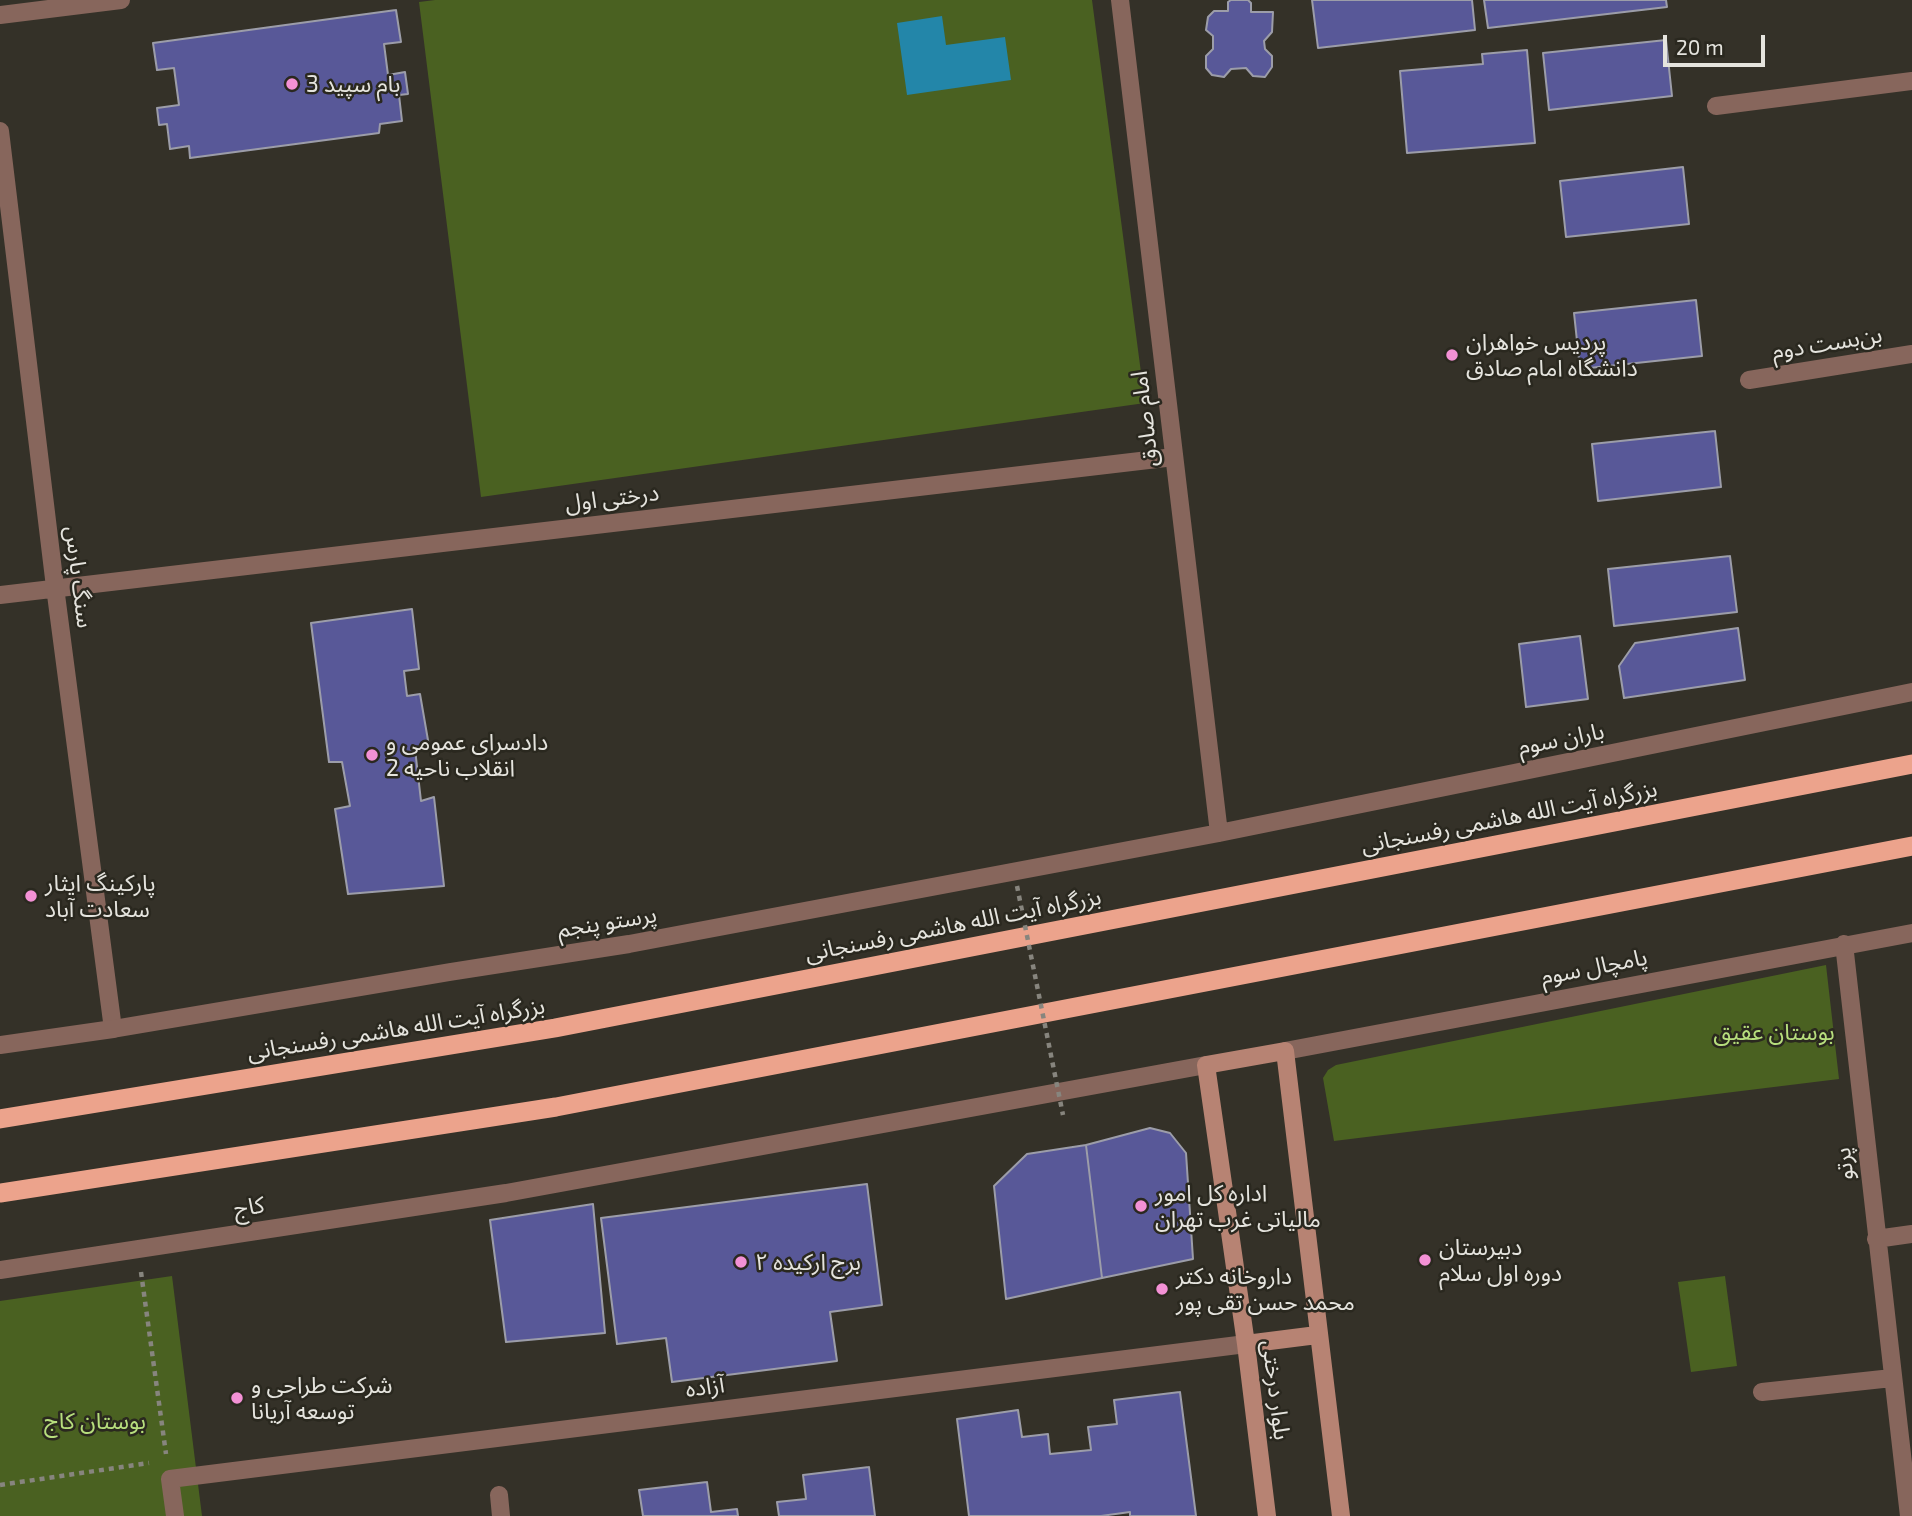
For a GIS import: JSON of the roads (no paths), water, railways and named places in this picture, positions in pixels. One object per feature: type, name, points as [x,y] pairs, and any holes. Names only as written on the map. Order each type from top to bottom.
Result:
[{"type":"highway","name":"بزرگراه آیت الله هاشمی رفسنجانی","points":[[0,1118],[555,1028],[1912,764]]},
{"type":"highway","points":[[0,1194],[556,1107],[1912,846]]},
{"type":"main road","points":[[1206,1065],[1285,1051],[1341,1516]]},
{"type":"main road","name":"بلوار درختی","points":[[1206,1065],[1246,1344],[1267,1516]]},
{"type":"main road","points":[[1246,1344],[1318,1335]]},
{"type":"street","points":[[0,15],[121,0]]},
{"type":"street","name":"امام صادق","points":[[1120,0],[1219,833]]},
{"type":"street","points":[[1716,106],[1912,81]]},
{"type":"street","name":"سنگ پارس","points":[[0,131],[55,587],[113,1029]]},
{"type":"street","name":"بن‌بست دوم","points":[[1749,380],[1912,354]]},
{"type":"street","name":"درختی اول","points":[[0,595],[1174,457]]},
{"type":"street","name":"باران سوم","points":[[1219,833],[1912,692]]},
{"type":"street","name":"پرستو پنجم","points":[[0,1045],[113,1029],[629,944],[1219,833]]},
{"type":"street","name":"پامچال سوم","points":[[1285,1051],[1912,933]]},
{"type":"street","name":"پرتو","points":[[1844,944],[1909,1516]]},
{"type":"street","name":"کاج","points":[[0,1270],[506,1193],[1206,1065]]},
{"type":"street","points":[[1876,1238],[1912,1234]]},
{"type":"street","name":"آزاده","points":[[175,1516],[170,1479],[1246,1344]]},
{"type":"street","points":[[1762,1392],[1892,1378]]},
{"type":"street","points":[[499,1495],[501,1516]]},
{"type":"water","points":[[942,16],[946,45],[1005,37],[1011,80],[907,95],[897,23]]},
{"type":"place","name":"بام سپید 3","points":[[292,84]]},
{"type":"place","name":"پردیس خواهران دانشگاه امام صادق","points":[[1452,355]]},
{"type":"place","name":"دادسرای عمومی و انقلاب ناحیه 2","points":[[372,755]]},
{"type":"place","name":"پارکینگ ایثار سعادت آباد","points":[[31,896]]},
{"type":"place","name":"اداره کل امور مالیاتی غرب تهران","points":[[1141,1206]]},
{"type":"place","name":"دبیرستان دوره اول سلام","points":[[1425,1260]]},
{"type":"place","name":"برج ارکیده ۲","points":[[741,1262]]},
{"type":"place","name":"داروخانه دکتر محمد حسن تقی پور","points":[[1162,1289]]},
{"type":"place","name":"شرکت طراحی و توسعه آریانا","points":[[237,1398]]},
{"type":"park label","name":"بوستان عقیق","points":[[1774,1032]]},
{"type":"park label","name":"بوستان کاج","points":[[95,1421]]}]
